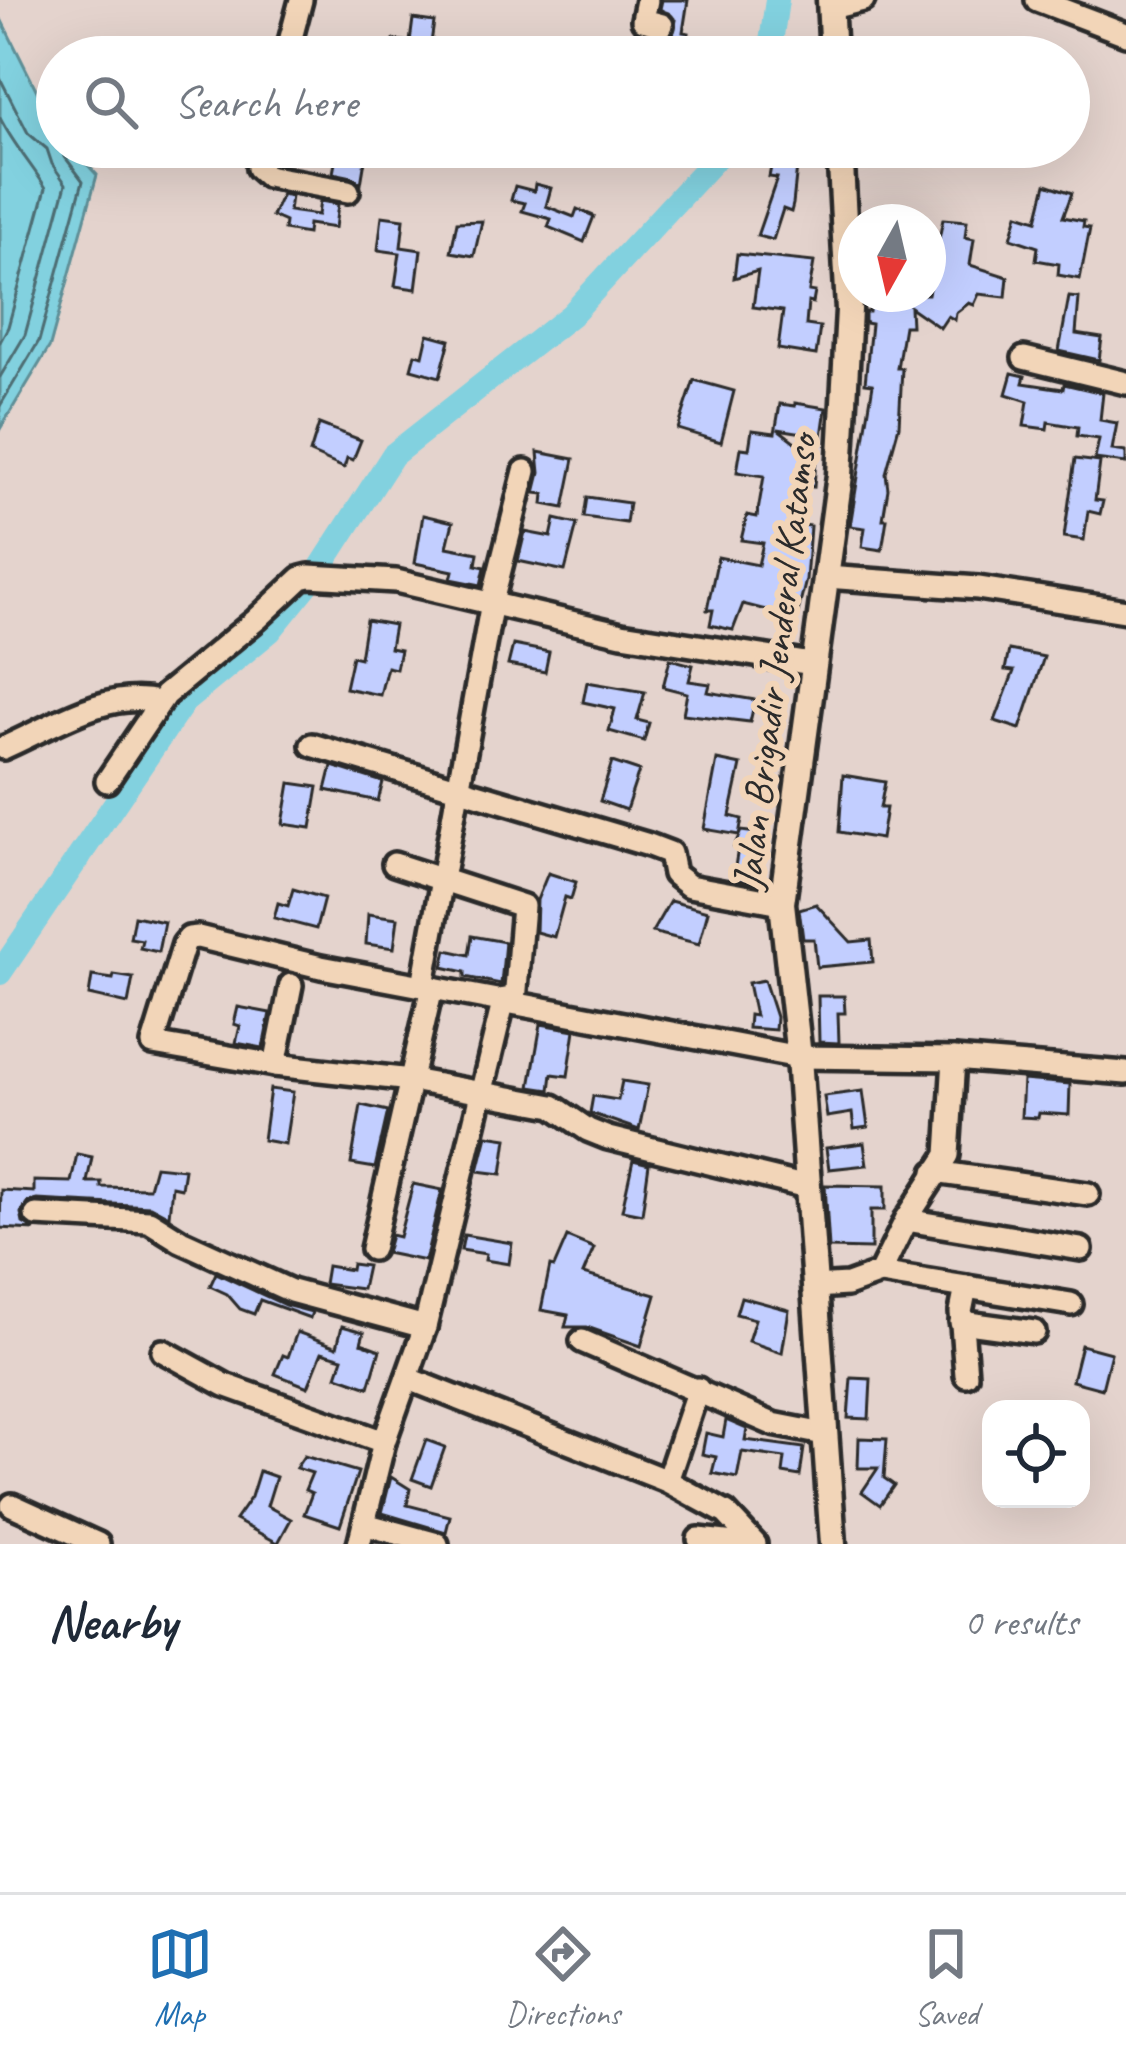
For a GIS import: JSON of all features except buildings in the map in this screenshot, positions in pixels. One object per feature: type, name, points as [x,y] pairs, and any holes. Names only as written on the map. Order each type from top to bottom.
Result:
[{"type":"main road","points":[[830,4],[832,36]]},
{"type":"main road","name":"Jalan Brigadir Jenderal Katamso","points":[[832,1544],[799,1057],[782,903],[840,476],[849,310],[841,168]]},
{"type":"street","points":[[292,36],[301,0]]},
{"type":"street","points":[[647,0],[643,20],[662,25]]},
{"type":"street","points":[[830,4],[863,0]]},
{"type":"street","points":[[1037,0],[1126,34]]},
{"type":"street","points":[[258,168],[267,176],[348,191]]},
{"type":"street","points":[[1024,358],[1126,382]]},
{"type":"street","points":[[372,1249],[411,1080],[492,602],[525,471]]},
{"type":"street","points":[[826,577],[978,588],[1126,611]]},
{"type":"street","points":[[107,781],[158,702],[301,578],[396,580],[622,634],[812,664]]},
{"type":"street","points":[[3,748],[113,701],[133,697],[158,702]]},
{"type":"street","points":[[312,745],[670,853],[674,874],[689,886],[782,903]]},
{"type":"street","points":[[394,864],[523,906],[509,1000],[425,1327],[384,1442],[361,1534],[437,1544]]},
{"type":"street","points":[[807,1187],[608,1138],[553,1106],[411,1080],[275,1065],[153,1044],[184,944],[190,938],[799,1057],[953,1059],[1126,1073]]},
{"type":"street","points":[[275,1065],[291,985]]},
{"type":"street","points":[[880,1273],[906,1220],[949,1155],[953,1059]]},
{"type":"street","points":[[935,1172],[1088,1194]]},
{"type":"street","points":[[36,1215],[149,1221],[181,1241],[291,1291],[425,1327]]},
{"type":"street","points":[[906,1220],[1081,1249]]},
{"type":"street","points":[[814,1287],[847,1285],[880,1273],[1071,1304]]},
{"type":"street","points":[[966,1287],[962,1322],[966,1375]]},
{"type":"street","points":[[962,1322],[1034,1332]]},
{"type":"street","points":[[582,1342],[773,1424],[824,1434]]},
{"type":"street","points":[[163,1351],[225,1385],[384,1442]]},
{"type":"street","points":[[407,1378],[667,1481],[726,1513],[755,1544]]},
{"type":"street","points":[[667,1481],[698,1389]]},
{"type":"street","points":[[12,1505],[98,1544]]},
{"type":"street","points":[[699,1539],[743,1544]]},
{"type":"water","points":[[0,17],[36,89],[36,168],[90,168],[97,175],[50,346],[0,429]]},
{"type":"waterway","points":[[772,36],[777,0]]},
{"type":"waterway","points":[[0,973],[184,702],[270,631],[317,573],[393,455],[571,315],[707,168]]}]
